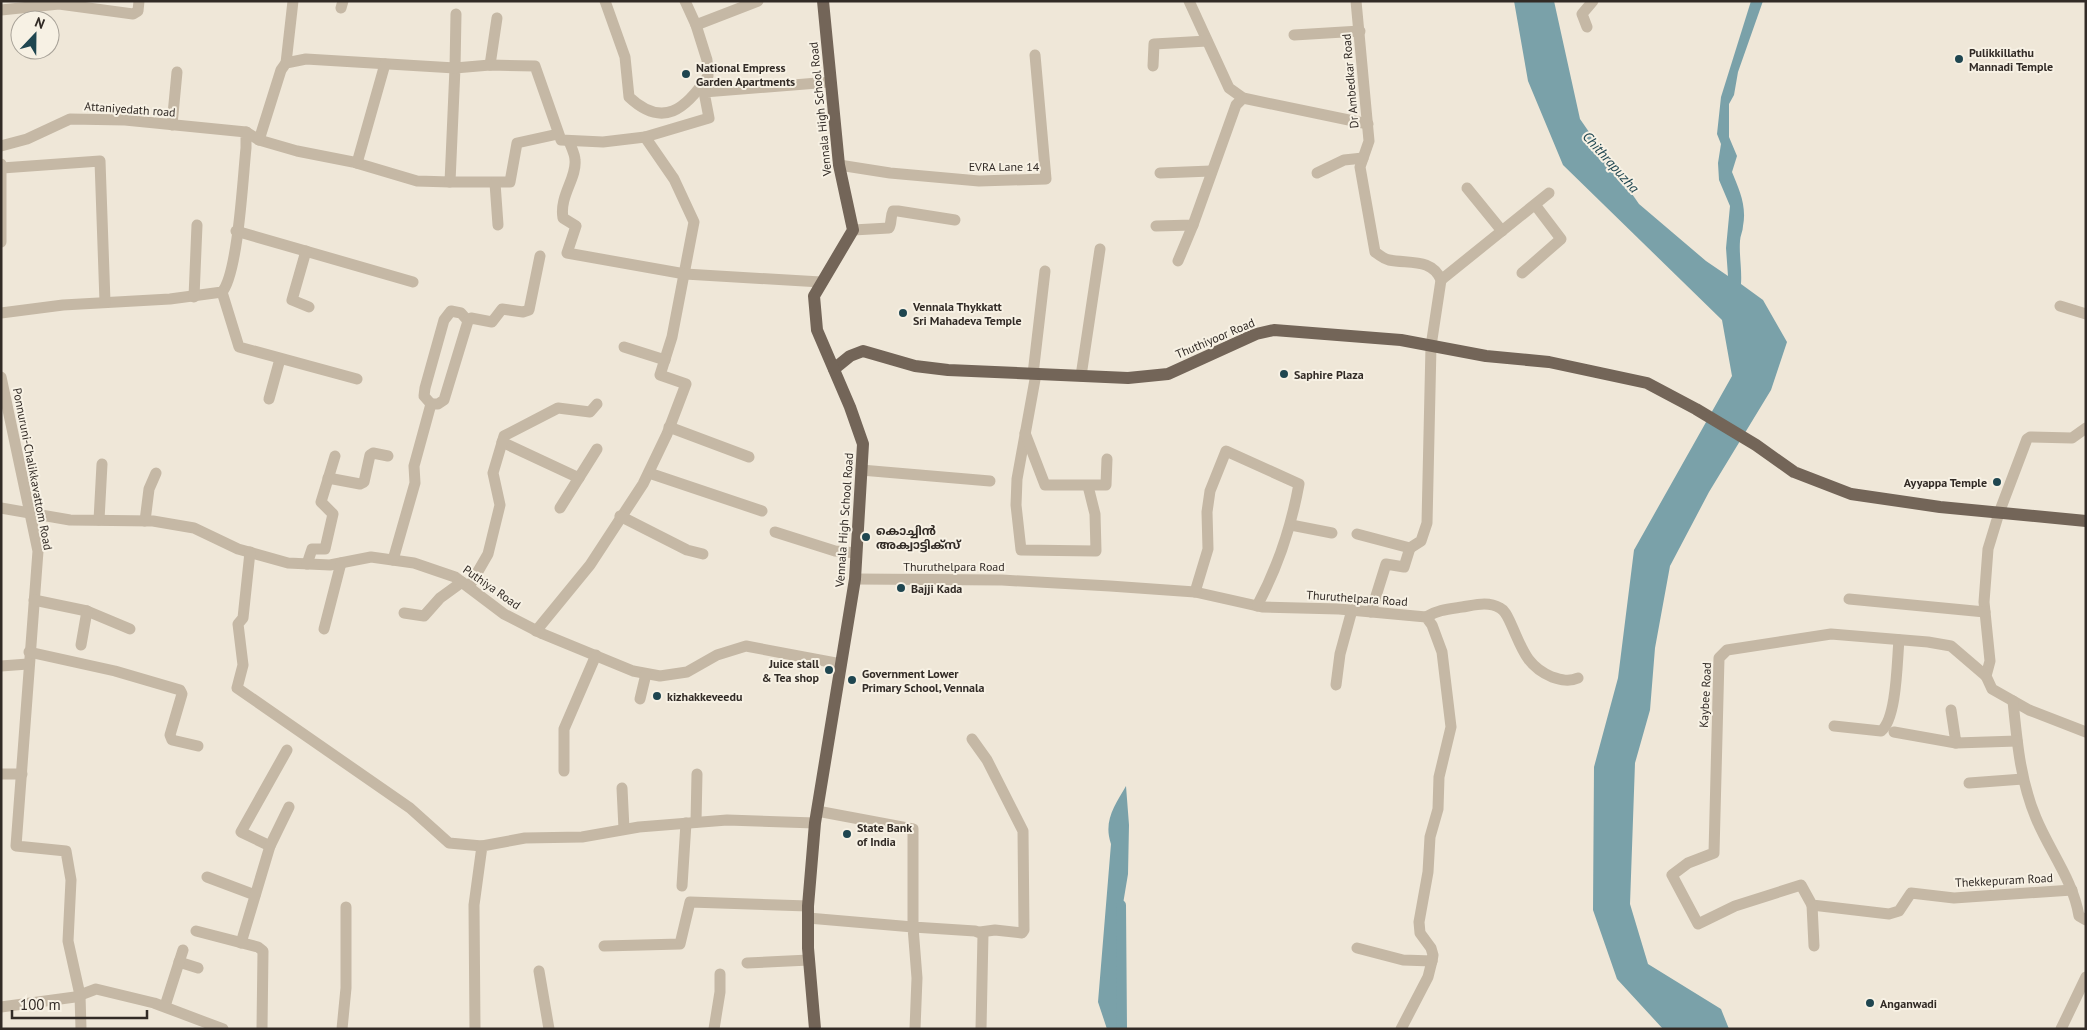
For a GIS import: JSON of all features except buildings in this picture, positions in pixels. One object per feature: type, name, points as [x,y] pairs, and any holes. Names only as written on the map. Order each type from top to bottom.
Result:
[{"type":"main road","name":"Vennala High School Road","points":[[816,1029],[809,960],[808,912],[816,817],[855,579],[863,444],[850,407],[817,330],[814,296],[853,230],[839,165],[822,1]]},
{"type":"main road","name":"Thuthiyoor Road","points":[[834,368],[850,356],[863,351],[915,366],[948,370],[1128,378],[1168,374],[1256,334],[1274,330],[1365,336],[1486,356],[1549,362],[1646,383],[1696,409],[1756,445],[1794,472],[1851,494],[1999,513],[2086,521]]},
{"type":"street","points":[[1,10],[60,4],[133,14],[138,11],[140,1]]},
{"type":"street","points":[[260,140],[281,70],[286,63],[293,1]]},
{"type":"street","points":[[610,3],[610,22],[625,57],[629,97],[638,106],[656,114],[673,111],[688,102],[708,76],[707,60],[696,25],[685,1]]},
{"type":"street","points":[[696,25],[758,1]]},
{"type":"street","points":[[1189,1],[1229,88],[1243,98],[1368,124]]},
{"type":"street","name":"Dr Ambedkar Road","points":[[1356,1],[1369,141],[1360,167],[1375,252],[1386,260],[1429,265],[1437,271],[1441,280]]},
{"type":"street","points":[[1587,27],[1582,14],[1593,1]]},
{"type":"street","points":[[450,182],[456,14]]},
{"type":"street","points":[[490,65],[497,18]]},
{"type":"street","points":[[1294,35],[1360,31]]},
{"type":"street","points":[[1153,66],[1154,44],[1207,41]]},
{"type":"street","name":"EVRA Lane 14","points":[[839,165],[890,173],[979,181],[1046,180],[1035,55]]},
{"type":"street","points":[[286,63],[306,59],[455,68],[490,65],[535,66],[558,134],[561,140],[570,141],[603,142],[645,137],[709,118],[704,92],[830,82]]},
{"type":"street","points":[[357,163],[385,64]]},
{"type":"street","points":[[172,125],[177,72]]},
{"type":"street","points":[[1178,261],[1211,178],[1211,171],[1236,105],[1243,98]]},
{"type":"street","name":"Attaniyedath road","points":[[1,146],[27,139],[70,119],[125,120],[246,132]]},
{"type":"street","points":[[357,379],[238,347],[222,292],[230,271],[236,231],[246,148],[246,132],[260,140],[297,152],[357,163],[417,182],[495,183],[510,182],[517,143],[558,134]]},
{"type":"street","points":[[536,631],[590,565],[649,473],[686,384],[660,374],[685,274],[694,222],[674,179],[645,137]]},
{"type":"street","points":[[570,141],[575,160],[564,197],[562,215],[563,218],[576,226],[567,253],[590,259],[685,274],[821,282]]},
{"type":"street","points":[[1317,173],[1344,160],[1363,158]]},
{"type":"street","points":[[1,242],[2,166],[100,161],[105,302]]},
{"type":"street","points":[[1160,173],[1211,171]]},
{"type":"street","points":[[495,183],[498,225]]},
{"type":"street","points":[[1467,188],[1502,230]]},
{"type":"street","points":[[1371,612],[1386,564],[1404,567],[1410,548],[1421,541],[1427,522],[1431,346],[1441,280],[1502,230],[1536,206],[1549,193]]},
{"type":"street","points":[[1522,273],[1561,239],[1536,206]]},
{"type":"street","points":[[853,230],[889,228],[892,224],[891,215],[893,211],[898,210],[955,220]]},
{"type":"street","points":[[194,297],[197,224]]},
{"type":"street","points":[[1156,226],[1193,225]]},
{"type":"street","points":[[236,231],[413,282]]},
{"type":"street","points":[[1081,376],[1100,249]]},
{"type":"street","points":[[306,251],[292,300],[309,307]]},
{"type":"street","points":[[468,321],[460,313],[451,311],[444,320],[425,388],[424,396],[431,404],[438,404],[444,400],[468,321],[471,318],[492,322],[502,309],[523,312],[529,310],[540,256]]},
{"type":"street","points":[[1045,271],[1034,374],[1019,465],[1016,505],[1021,550],[1096,551],[1095,514],[1088,486]]},
{"type":"street","points":[[1,313],[105,302],[194,297],[222,292]]},
{"type":"street","points":[[2060,306],[2086,314]]},
{"type":"street","points":[[624,347],[665,360]]},
{"type":"street","points":[[269,400],[280,359]]},
{"type":"street","name":"Ponnuruni-Chalikkavattom Road","points":[[1,377],[3,397],[20,468],[28,514],[38,550],[28,664],[16,846],[66,851],[71,880],[68,942],[80,995],[81,1029]]},
{"type":"street","points":[[393,560],[415,483],[414,466],[431,404]]},
{"type":"street","points":[[404,613],[424,616],[440,598],[466,585],[488,554],[500,505],[493,473],[504,436],[558,408],[590,412],[598,404]]},
{"type":"street","points":[[669,427],[748,457]]},
{"type":"street","points":[[1986,676],[1990,661],[1985,612],[1988,550],[1999,513],[2028,439],[2072,438],[2086,428]]},
{"type":"street","points":[[1024,432],[1045,485],[1106,485],[1107,459]]},
{"type":"street","points":[[502,442],[579,478]]},
{"type":"street","points":[[560,508],[597,449]]},
{"type":"street","points":[[1195,592],[1208,550],[1207,512],[1210,491],[1226,451],[1299,484],[1291,525],[1274,574],[1257,606]]},
{"type":"street","points":[[328,478],[360,484],[364,482],[370,455],[373,453],[388,456]]},
{"type":"street","points":[[307,564],[312,548],[324,549],[333,514],[320,502],[335,456]]},
{"type":"street","points":[[1019,465],[1036,463]]},
{"type":"street","points":[[99,520],[102,464]]},
{"type":"street","points":[[861,470],[990,481]]},
{"type":"street","points":[[145,520],[149,489],[156,473]]},
{"type":"street","points":[[649,473],[762,511]]},
{"type":"street","name":"Puthiya Road","points":[[1,508],[70,520],[145,520],[194,528],[250,552],[288,563],[330,565],[372,557],[414,563],[455,576],[504,614],[536,631],[633,672],[660,676],[687,672],[717,655],[746,646],[840,664]]},
{"type":"street","points":[[620,516],[686,550],[703,554]]},
{"type":"street","points":[[1291,525],[1332,533]]},
{"type":"street","points":[[775,532],[835,551],[856,553]]},
{"type":"street","points":[[1356,534],[1410,548]]},
{"type":"street","points":[[250,552],[243,618],[238,624],[244,665],[237,688],[410,808],[449,842],[482,846],[525,838],[582,837],[624,829],[691,823],[816,817],[913,829],[913,927],[917,978],[916,1029]]},
{"type":"street","points":[[324,629],[341,563]]},
{"type":"street","name":"Thuruthelpara Road","points":[[855,579],[1002,580],[1195,592],[1257,606],[1352,610],[1426,617]]},
{"type":"street","points":[[1849,599],[1985,612]]},
{"type":"street","points":[[34,600],[87,611],[130,629]]},
{"type":"street","points":[[1402,1029],[1428,977],[1433,955],[1431,948],[1420,933],[1419,922],[1428,872],[1430,837],[1438,809],[1439,776],[1451,727],[1442,652],[1432,625],[1426,617],[1435,611],[1480,604],[1502,609],[1527,658],[1537,670],[1554,678],[1570,681],[1578,678]]},
{"type":"street","points":[[1336,685],[1340,654],[1352,610]]},
{"type":"street","points":[[81,645],[87,611]]},
{"type":"street","name":"Kaybee Road","points":[[1812,905],[1801,885],[1735,906],[1698,924],[1672,875],[1688,863],[1714,853],[1719,658],[1727,650],[1831,634],[1950,646],[1986,676],[1992,689],[2030,710],[2086,732]]},
{"type":"street","points":[[1834,726],[1881,731],[1886,727],[1893,698],[1900,640]]},
{"type":"street","points":[[29,652],[116,671],[180,690],[182,694],[170,735],[172,740],[198,746]]},
{"type":"street","points":[[564,771],[564,729],[596,655]]},
{"type":"street","points":[[1,666],[28,664]]},
{"type":"street","points":[[640,699],[646,674]]},
{"type":"street","points":[[2013,701],[2017,741],[2027,794],[2046,841],[2072,890],[2079,916],[2086,920]]},
{"type":"street","points":[[1950,710],[1956,743]]},
{"type":"street","points":[[1894,732],[1956,743],[2017,741]]},
{"type":"street","points":[[604,946],[680,944],[690,902],[808,912],[913,927],[980,932],[995,930],[1022,933],[1024,930],[1023,831],[987,760],[972,739]]},
{"type":"street","points":[[270,846],[241,832],[288,750]]},
{"type":"street","points":[[1,774],[22,774]]},
{"type":"street","points":[[682,886],[697,774]]},
{"type":"street","points":[[1969,782],[2023,778]]},
{"type":"street","points":[[622,788],[624,829]]},
{"type":"street","points":[[241,943],[270,846],[289,806]]},
{"type":"street","points":[[475,1029],[474,905],[482,846]]},
{"type":"street","points":[[206,878],[255,895]]},
{"type":"street","name":"Thekkepuram Road","points":[[1812,905],[1889,914],[1899,911],[1911,893],[1954,898],[2072,890]]},
{"type":"street","points":[[1812,905],[1814,946]]},
{"type":"street","points":[[342,1029],[346,988],[346,907]]},
{"type":"street","points":[[196,931],[263,951],[262,1029]]},
{"type":"street","points":[[980,932],[983,934],[984,943],[981,1029]]},
{"type":"street","points":[[1357,948],[1403,960],[1432,961]]},
{"type":"street","points":[[165,1006],[183,950]]},
{"type":"street","points":[[747,963],[809,960]]},
{"type":"street","points":[[179,962],[198,968]]},
{"type":"street","points":[[539,971],[549,1029]]},
{"type":"street","points":[[714,1029],[720,992],[720,974]]},
{"type":"street","points":[[2061,1029],[2086,976]]},
{"type":"street","points":[[1,1007],[75,997],[96,989],[165,1006],[223,1029]]},
{"type":"water","points":[[1514,1],[1554,1],[1580,119],[1639,204],[1706,261],[1728,276],[1726,248],[1730,206],[1719,180],[1718,163],[1721,144],[1717,134],[1721,97],[1751,1],[1763,1],[1738,72],[1734,95],[1729,104],[1729,137],[1737,156],[1732,172],[1742,198],[1744,212],[1740,241],[1741,284],[1763,300],[1787,342],[1771,390],[1709,492],[1670,566],[1655,648],[1650,710],[1635,763],[1630,904],[1648,964],[1721,1009],[1729,1029],[1663,1029],[1617,979],[1593,910],[1594,767],[1618,678],[1634,550],[1732,376],[1722,320],[1563,165],[1528,81]]},
{"type":"water","points":[[1126,786],[1129,825],[1128,874],[1120,922],[1120,1029],[1107,1029],[1098,1002],[1111,844],[1108,828],[1111,814]]},
{"type":"waterway","points":[[1121,905],[1122,1029]]},
{"type":"place","name":"Pulikkillathu Mannadi Temple","points":[[1959,59]]},
{"type":"place","name":"National Empress Garden Apartments","points":[[686,74]]},
{"type":"place","name":"Vennala Thykkatt Sri Mahadeva Temple","points":[[903,313]]},
{"type":"place","name":"Saphire Plaza","points":[[1284,374]]},
{"type":"place","name":"Ayyappa Temple","points":[[1997,482]]},
{"type":"place","name":"കൊച്ചിൻ അക്വാട്ടിക്സ്","points":[[866,537]]},
{"type":"place","name":"Bajji Kada","points":[[901,588]]},
{"type":"place","name":"Juice stall & Tea shop","points":[[829,670]]},
{"type":"place","name":"Government Lower Primary School, Vennala","points":[[852,680]]},
{"type":"place","name":"kizhakkeveedu","points":[[657,696]]},
{"type":"place","name":"State Bank of India","points":[[847,834]]},
{"type":"place","name":"Anganwadi","points":[[1870,1003]]},
{"type":"water label","name":"Chithrapuzha","points":[[1611,162]]}]
